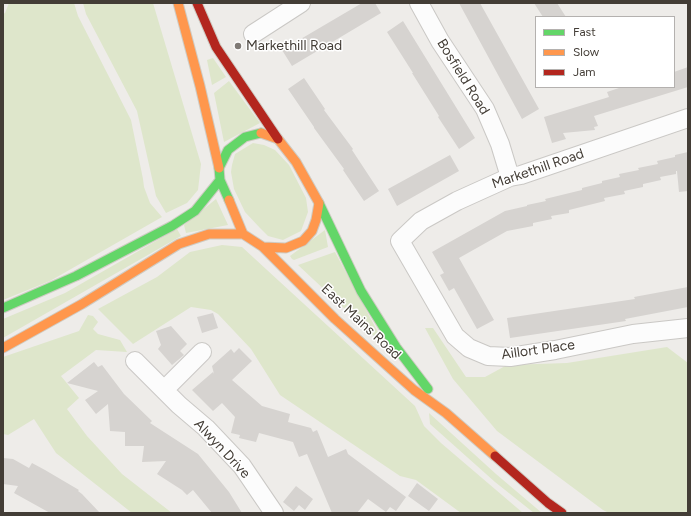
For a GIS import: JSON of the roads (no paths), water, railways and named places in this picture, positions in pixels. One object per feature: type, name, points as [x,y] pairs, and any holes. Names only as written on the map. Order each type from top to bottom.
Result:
[{"type":"main road","points":[[178,3],[200,86],[219,168],[220,180],[243,234],[263,247],[286,248],[303,241],[312,231],[316,220],[319,203],[296,162],[216,47],[197,3]]},
{"type":"main road","points":[[219,168],[228,150],[245,137],[261,133],[278,138]]},
{"type":"main road","points":[[3,308],[76,276],[172,226],[195,211],[220,180]]},
{"type":"main road","name":"East Mains Road","points":[[319,203],[361,291],[396,347],[446,412]]},
{"type":"main road","points":[[3,348],[82,304],[179,244],[209,234],[243,234]]},
{"type":"main road","name":"East Mains Road","points":[[263,247],[341,324],[414,390],[446,412],[548,503],[562,513]]},
{"type":"street","points":[[253,34],[301,3]]},
{"type":"street","name":"Bosfield Road","points":[[419,3],[440,41],[485,109],[500,144],[510,177]]},
{"type":"street","name":"Markethill Road","points":[[400,241],[421,221],[457,201],[510,177],[688,118]]},
{"type":"street","name":"Aillort Place","points":[[400,241],[455,336],[469,348],[488,356],[510,357],[555,350],[633,334],[688,328]]},
{"type":"street","points":[[164,390],[202,352]]},
{"type":"street","name":"Alwyn Drive","points":[[135,361],[206,428],[242,466],[274,513]]},
{"type":"place","name":"Markethill Road","points":[[238,46]]}]
